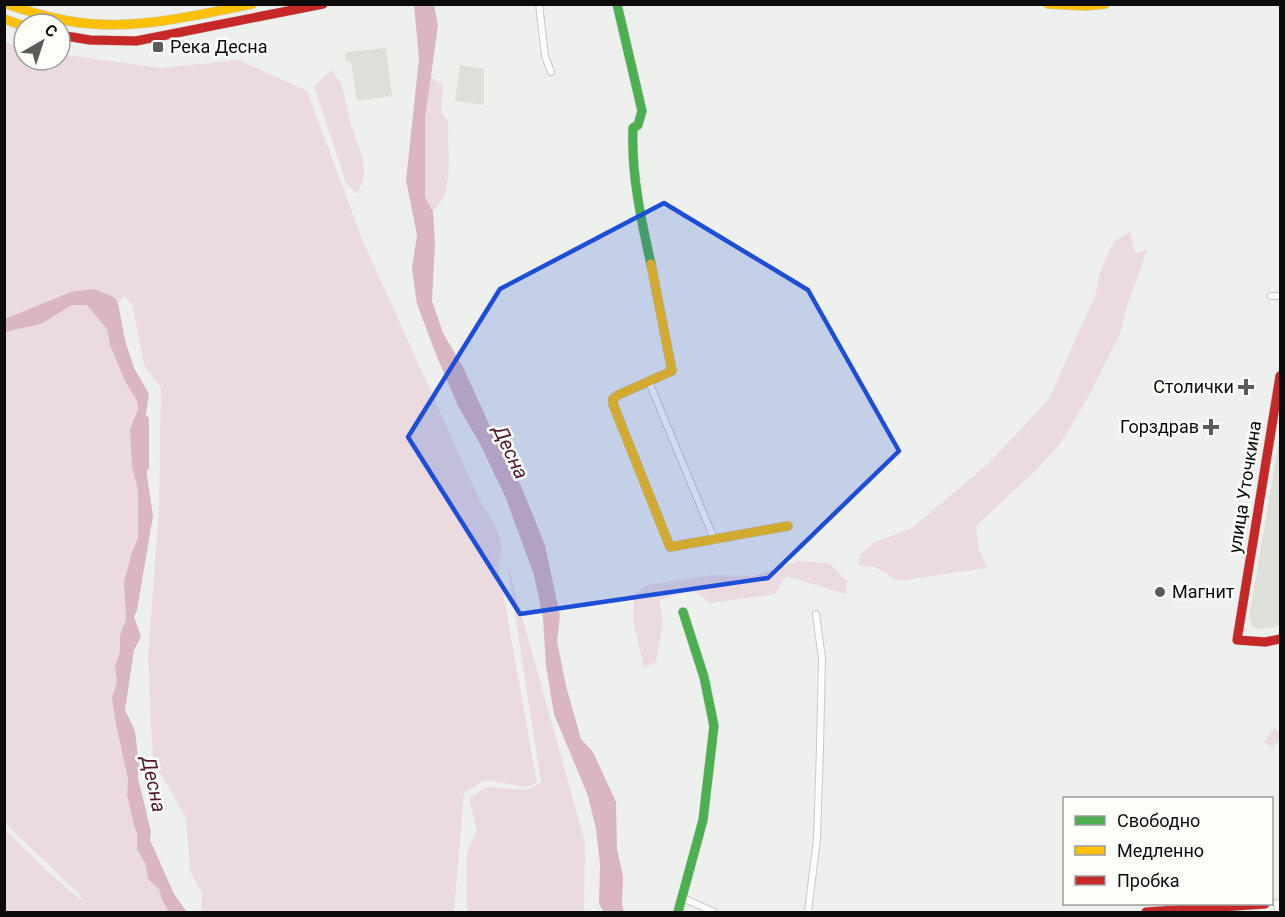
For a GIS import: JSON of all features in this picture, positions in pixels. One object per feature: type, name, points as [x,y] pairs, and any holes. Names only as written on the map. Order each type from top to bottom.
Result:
[{"type":"street","points":[[6,4],[64,22],[115,26],[179,19],[252,4]]},
{"type":"street","points":[[72,37],[90,40],[136,41],[323,4]]},
{"type":"street","points":[[538,4],[545,56],[551,72]]},
{"type":"street","points":[[617,4],[642,111],[638,124],[633,128],[632,148],[643,227],[672,371],[618,395],[613,399],[613,404],[670,547],[788,526]]},
{"type":"street","points":[[1048,4],[1086,6],[1105,4]]},
{"type":"street","points":[[1271,296],[1281,296]]},
{"type":"street","name":"улица Уточкина","points":[[1281,376],[1237,640],[1265,642],[1281,639]]},
{"type":"street","points":[[649,382],[714,539]]},
{"type":"street","points":[[678,912],[703,820],[714,726],[704,677],[683,612]]},
{"type":"street","points":[[808,912],[817,839],[821,736],[822,659],[816,614]]},
{"type":"street","points":[[683,898],[714,912]]},
{"type":"street","points":[[1276,903],[1278,912]]},
{"type":"street","points":[[1146,912],[1196,911],[1248,905]]},
{"type":"highlighted area","points":[[664,203],[808,290],[899,451],[768,578],[520,614],[408,437],[500,289]]},
{"type":"shaded area","points":[[414,5],[434,5],[438,25],[425,119],[425,197],[433,212],[435,243],[432,301],[443,333],[463,367],[494,435],[521,486],[545,545],[560,616],[557,641],[566,686],[581,739],[593,752],[616,802],[617,849],[623,876],[624,912],[604,912],[599,904],[600,864],[596,829],[588,796],[554,714],[546,666],[543,618],[534,575],[505,496],[479,442],[458,406],[417,304],[412,268],[417,235],[406,180],[419,59]]},
{"type":"shaded area","points":[[4,42],[12,44],[12,72],[72,72],[72,56],[161,68],[239,60],[307,91],[362,239],[500,541],[498,565],[537,783],[527,787],[485,780],[464,793],[454,912],[201,912],[202,893],[190,871],[186,817],[153,761],[148,657],[159,509],[161,388],[144,365],[132,304],[124,296],[118,303],[114,297],[101,291],[5,319]]},
{"type":"shaded area","points":[[386,48],[392,96],[357,101],[351,62],[346,61],[346,52]]},
{"type":"shaded area","points":[[460,65],[484,69],[484,105],[455,101]]},
{"type":"shaded area","points":[[332,70],[342,86],[351,125],[363,159],[364,175],[358,194],[346,183],[314,86]]},
{"type":"shaded area","points":[[431,77],[443,86],[441,112],[448,121],[449,170],[445,196],[433,212],[425,197],[425,119]]},
{"type":"shaded area","points":[[1130,232],[1135,253],[1147,250],[1127,306],[1120,334],[1084,405],[1059,445],[1036,470],[976,526],[979,550],[987,568],[898,581],[875,567],[858,566],[860,555],[873,543],[912,528],[988,464],[1049,399],[1095,296],[1101,269],[1114,241]]},
{"type":"shaded area","points":[[94,289],[114,297],[118,303],[125,340],[134,368],[149,394],[142,441],[153,516],[134,617],[141,637],[134,650],[125,710],[135,731],[139,764],[138,778],[151,832],[150,840],[174,894],[187,912],[169,912],[159,889],[148,879],[145,863],[137,849],[137,833],[127,795],[128,779],[112,697],[117,682],[115,666],[120,651],[120,635],[126,620],[124,582],[138,538],[138,490],[132,467],[130,430],[138,409],[137,401],[125,381],[110,345],[107,329],[87,305],[72,305],[41,324],[5,332],[5,319],[71,292]]},
{"type":"shaded area","points":[[73,305],[87,305],[107,329],[110,345],[125,381],[137,401],[138,409],[130,430],[132,467],[138,490],[138,538],[124,582],[126,620],[120,635],[120,651],[115,667],[117,682],[112,697],[128,779],[127,795],[137,832],[137,849],[145,863],[148,879],[159,889],[169,912],[5,912],[4,829],[82,901],[79,894],[5,823],[4,332],[41,324]]},
{"type":"shaded area","points":[[1280,434],[1280,626],[1258,629],[1252,625],[1249,618]]},
{"type":"shaded area","points":[[799,561],[829,563],[847,581],[846,594],[786,576],[775,594],[710,603],[692,589],[659,600],[663,622],[656,662],[644,668],[633,620],[634,594],[647,585],[712,575],[754,576]]},
{"type":"shaded area","points":[[507,563],[585,842],[584,912],[467,912],[467,852],[477,831],[469,799],[486,787],[528,790],[541,782]]},
{"type":"shaded area","points":[[1274,728],[1280,733],[1280,738],[1273,748],[1264,742]]},
{"type":"waterway","name":"Десна","points":[[144,420],[144,467]]},
{"type":"traffic: fast","points":[[617,4],[642,111],[638,125],[633,128],[633,145],[640,213],[651,264]]},
{"type":"traffic: fast","points":[[678,912],[703,820],[714,726],[704,677],[683,612]]},
{"type":"traffic: slow","points":[[6,4],[69,21],[115,25],[161,21],[252,4]]},
{"type":"traffic: slow","points":[[1048,4],[1086,6],[1105,4]]},
{"type":"traffic: slow","points":[[4,19],[12,22]]},
{"type":"traffic: slow","points":[[651,264],[672,371],[618,395],[613,399],[613,404],[670,547],[788,526]]},
{"type":"traffic: jam","points":[[72,37],[90,40],[136,41],[323,4]]},
{"type":"traffic: jam","points":[[1280,376],[1237,640],[1265,642],[1280,639]]},
{"type":"traffic: jam","points":[[1146,912],[1250,905]]},
{"type":"place","name":"Река Десна","points":[[158,47]]},
{"type":"place","name":"Столички","points":[[1246,387]]},
{"type":"place","name":"Горздрав","points":[[1211,427]]},
{"type":"place","name":"Магнит","points":[[1160,592]]}]
